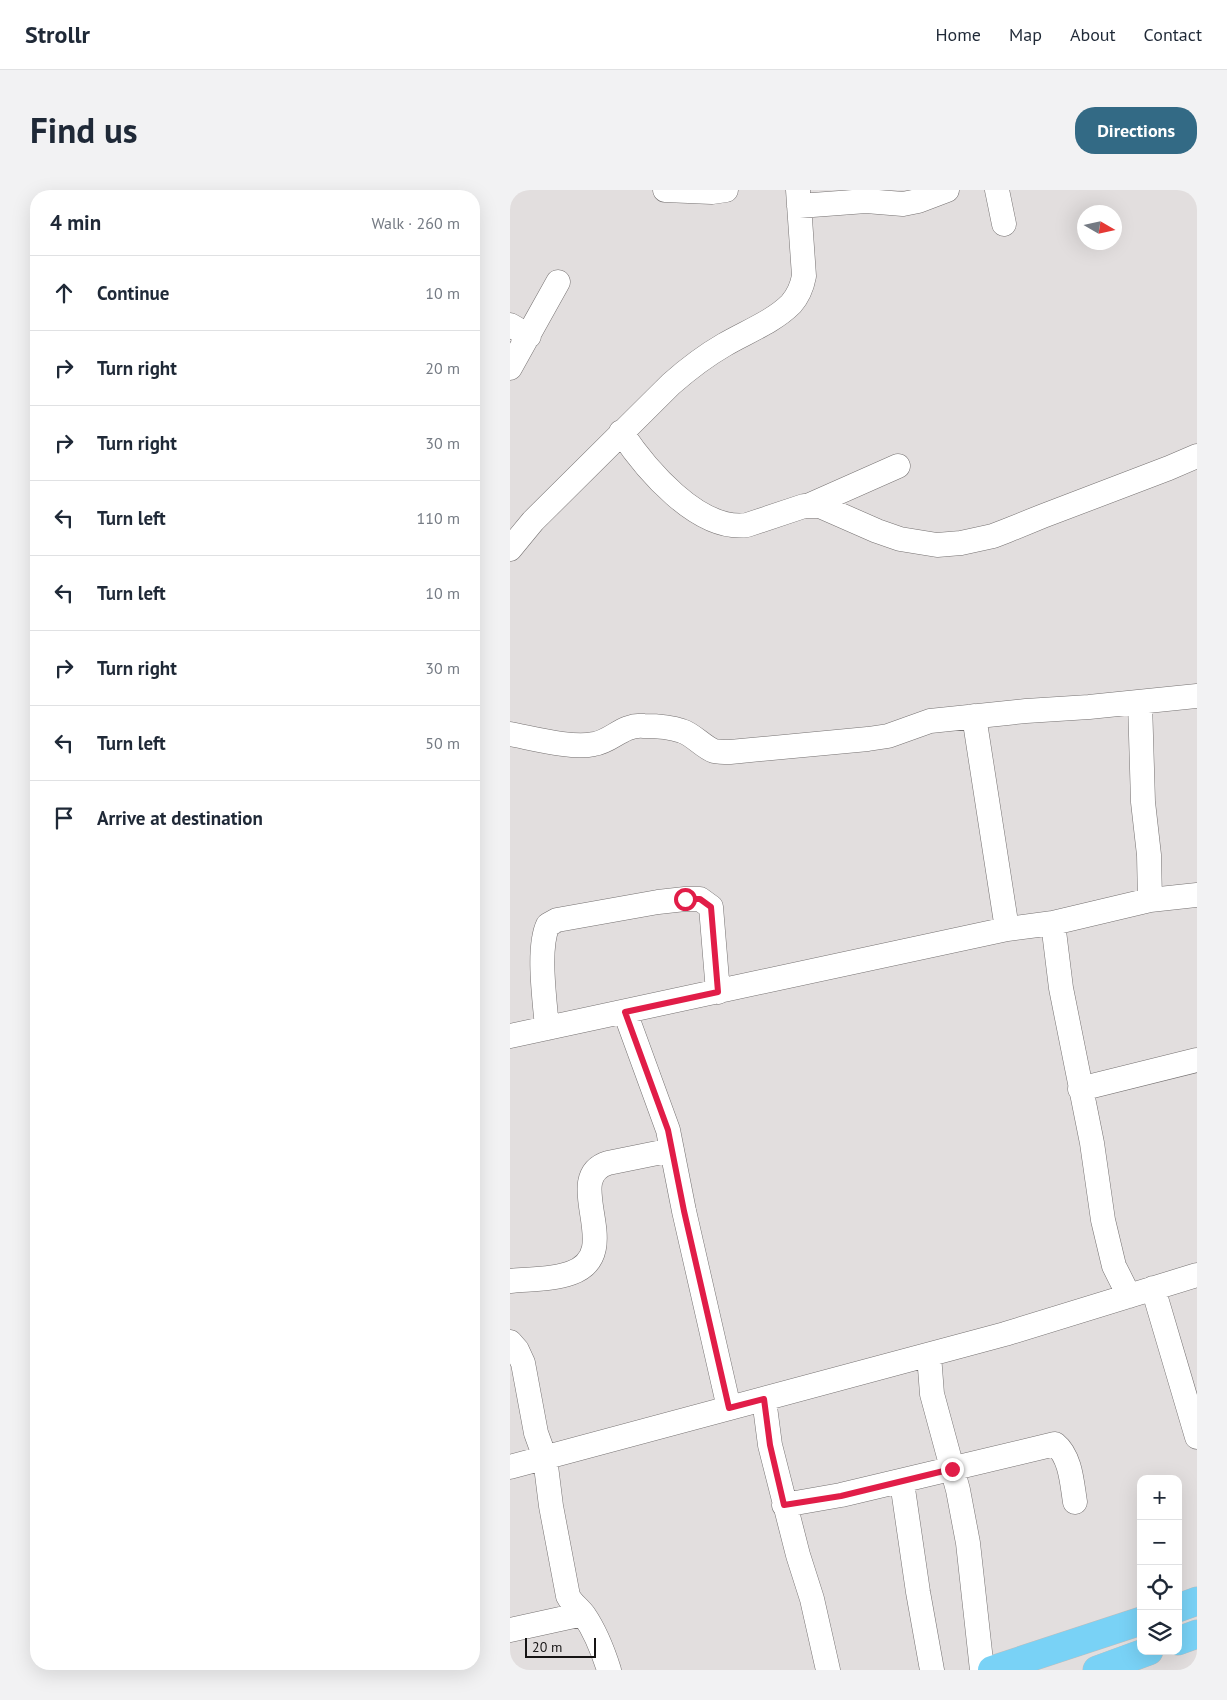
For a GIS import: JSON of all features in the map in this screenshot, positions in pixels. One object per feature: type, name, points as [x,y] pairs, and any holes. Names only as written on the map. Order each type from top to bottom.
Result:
[{"type":"main road","points":[[1182,1607],[1197,1601]]},
{"type":"main road","points":[[992,1670],[1137,1622]]},
{"type":"main road","points":[[1182,1640],[1197,1634]]},
{"type":"main road","points":[[1097,1670],[1138,1655]]},
{"type":"street","points":[[665,190],[712,192],[726,190]]},
{"type":"street","points":[[510,549],[533,521],[621,432],[690,367],[723,345],[770,320],[790,305],[801,288],[804,276],[798,198],[903,204],[947,190]]},
{"type":"street","points":[[997,190],[1004,224]]},
{"type":"street","points":[[510,368],[520,330],[558,282]]},
{"type":"street","points":[[621,432],[637,456],[673,493],[709,517],[725,524],[738,526],[747,525],[810,505],[898,466]]},
{"type":"street","points":[[810,505],[826,508],[877,531],[900,538],[937,545],[961,542],[1006,531],[1197,456]]},
{"type":"street","points":[[510,734],[589,745],[602,742],[619,731],[642,725],[680,730],[712,750],[730,752],[888,736],[930,721],[1197,696]]},
{"type":"street","points":[[1140,702],[1143,802],[1149,855],[1150,900]]},
{"type":"street","points":[[974,716],[1007,929]]},
{"type":"street","points":[[510,1036],[1007,929],[1053,923],[1150,900],[1197,894]]},
{"type":"street","points":[[547,1028],[542,970],[544,943],[548,925],[557,920],[658,902],[700,899],[711,907],[718,992]]},
{"type":"street","points":[[1053,923],[1057,943],[1061,988],[1092,1143],[1102,1220],[1114,1266],[1129,1296]]},
{"type":"street","points":[[625,1012],[668,1130],[684,1211],[729,1408]]},
{"type":"street","points":[[1080,1089],[1197,1060]]},
{"type":"street","points":[[510,1281],[572,1273],[588,1262],[594,1252],[596,1243],[590,1202],[590,1183],[596,1169],[608,1163],[672,1150]]},
{"type":"street","points":[[510,1467],[1005,1334],[1197,1275]]},
{"type":"street","points":[[1154,1288],[1197,1437]]},
{"type":"street","points":[[510,1342],[517,1350],[523,1363],[536,1433],[545,1458],[568,1596],[571,1602],[583,1614],[597,1640],[609,1670]]},
{"type":"street","points":[[928,1355],[932,1394],[958,1490],[968,1543],[982,1670]]},
{"type":"street","points":[[764,1399],[770,1445],[784,1505],[812,1599],[828,1670]]},
{"type":"street","points":[[784,1505],[902,1482],[1055,1444],[1063,1454],[1070,1472],[1075,1502]]},
{"type":"street","points":[[902,1482],[918,1592],[932,1670]]},
{"type":"street","points":[[510,1630],[583,1614]]},
{"type":"route","points":[[685,899],[700,899],[711,907],[718,992],[625,1012],[656,1092],[668,1130],[684,1211],[700,1273],[729,1408],[764,1399],[770,1445],[784,1505],[841,1496],[952,1469]]}]
